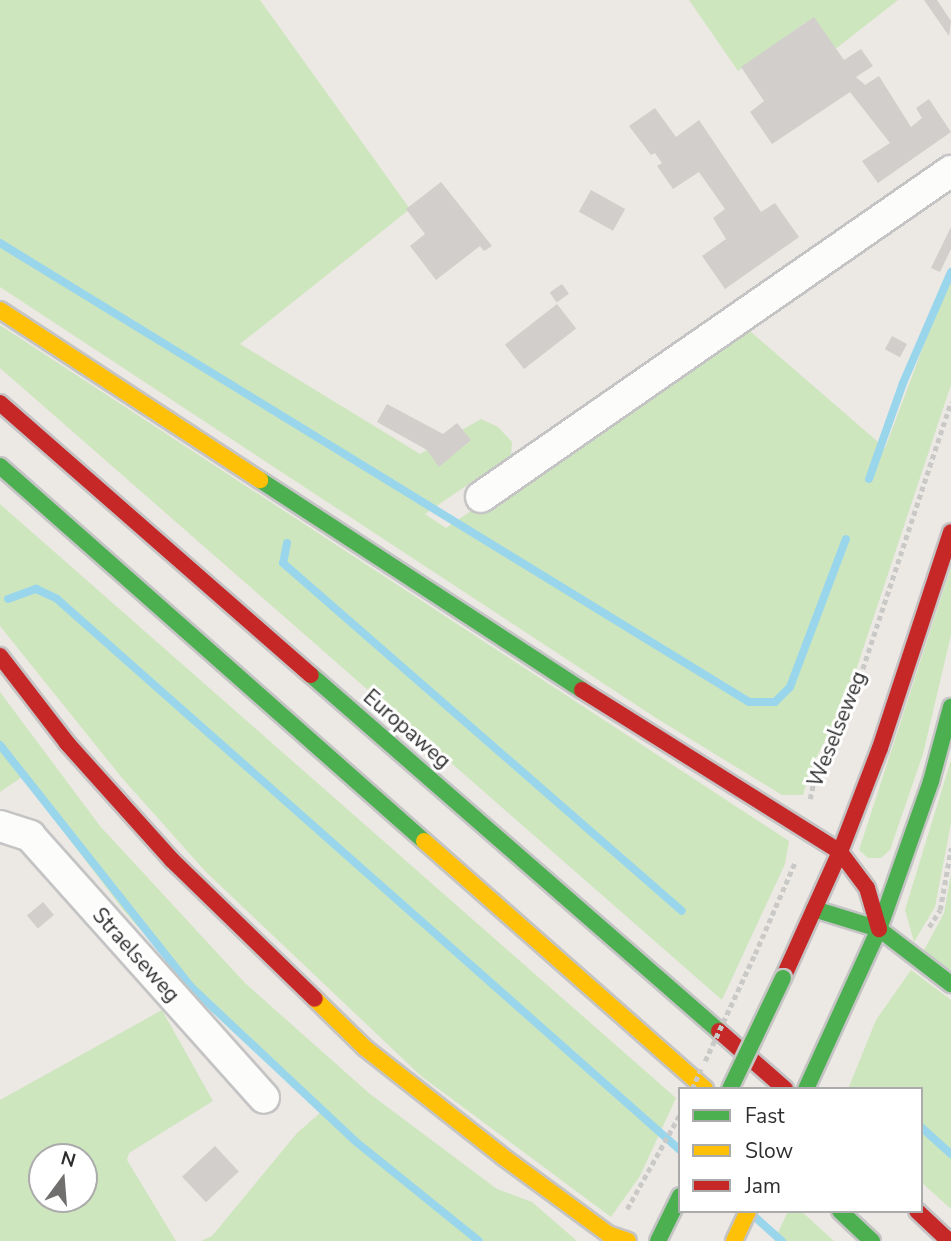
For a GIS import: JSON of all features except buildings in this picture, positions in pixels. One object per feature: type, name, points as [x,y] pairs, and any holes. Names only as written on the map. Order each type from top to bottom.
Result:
[{"type":"main road","points":[[0,310],[803,831],[840,852],[867,888],[879,929]]},
{"type":"main road","name":"Europaweg","points":[[0,403],[783,1087]]},
{"type":"main road","points":[[0,466],[703,1087]]},
{"type":"main road","name":"Weselseweg","points":[[731,1087],[840,852],[880,748],[951,532]]},
{"type":"main road","points":[[0,656],[67,743],[172,860],[281,968],[430,1101],[608,1237],[628,1241]]},
{"type":"main road","points":[[807,1087],[879,929],[931,781],[951,707]]},
{"type":"main road","points":[[814,909],[879,929],[951,984]]},
{"type":"main road","points":[[658,1241],[678,1200]]},
{"type":"main road","points":[[736,1236],[747,1213]]},
{"type":"main road","points":[[842,1213],[872,1241]]},
{"type":"main road","points":[[919,1213],[950,1241]]},
{"type":"street","points":[[481,497],[951,171]]},
{"type":"street","name":"Straelseweg","points":[[0,826],[30,836],[264,1098]]},
{"type":"path","name":"Weselseweg","points":[[693,1087],[794,865],[816,770],[852,701],[951,402]]},
{"type":"path","points":[[608,1237],[658,1159],[678,1118]]},
{"type":"green space","points":[[0,0],[260,0],[410,209],[240,344],[420,454],[481,419],[498,427],[512,442],[511,455],[425,514],[446,528],[744,326],[885,448],[951,273],[951,385],[847,697],[810,770],[803,795],[782,795],[656,718],[0,287]]},
{"type":"green space","points":[[689,0],[898,0],[829,54],[806,22],[738,71]]},
{"type":"green space","points":[[0,325],[789,841],[785,864],[722,1000],[0,368]]},
{"type":"green space","points":[[0,504],[676,1098],[640,1176],[611,1217],[421,1076],[206,872],[122,778],[0,626]]},
{"type":"green space","points":[[951,567],[951,635],[923,754],[890,850],[881,858],[868,858],[859,850]]},
{"type":"green space","points":[[0,692],[100,826],[245,983],[370,1094],[497,1189],[532,1202],[577,1241],[201,1241],[212,1236],[297,1133],[320,1113],[188,983],[124,911],[22,777],[0,792]]},
{"type":"green space","points":[[951,760],[951,823],[935,907],[914,942],[905,910]]},
{"type":"green space","points":[[951,874],[951,971],[923,952],[944,913]]},
{"type":"green space","points":[[911,970],[951,1000],[951,1209],[923,1184],[923,1087],[849,1087],[876,1020]]},
{"type":"green space","points":[[162,1010],[213,1101],[129,1153],[127,1160],[176,1241],[0,1241],[0,1100]]},
{"type":"green space","points":[[787,1213],[803,1213],[834,1241],[774,1241]]},
{"type":"waterway","points":[[0,243],[749,702],[775,702],[790,687],[846,539]]},
{"type":"waterway","points":[[869,479],[903,383],[951,272]]},
{"type":"waterway","points":[[287,543],[283,563],[682,911]]},
{"type":"waterway","points":[[8,599],[36,589],[57,599],[678,1148]]},
{"type":"waterway","points":[[0,745],[190,986],[355,1141],[479,1241]]},
{"type":"waterway","points":[[923,1129],[951,1154]]},
{"type":"waterway","points":[[755,1217],[782,1241]]},
{"type":"traffic: fast","points":[[0,466],[424,841]]},
{"type":"traffic: fast","points":[[260,480],[582,690]]},
{"type":"traffic: fast","points":[[311,675],[719,1031]]},
{"type":"traffic: fast","points":[[807,1087],[879,929],[931,781],[951,707]]},
{"type":"traffic: fast","points":[[814,909],[879,929],[951,984]]},
{"type":"traffic: fast","points":[[731,1087],[783,978]]},
{"type":"traffic: fast","points":[[658,1241],[678,1200]]},
{"type":"traffic: fast","points":[[842,1213],[872,1241]]},
{"type":"traffic: slow","points":[[0,310],[260,480]]},
{"type":"traffic: slow","points":[[424,841],[703,1087]]},
{"type":"traffic: slow","points":[[315,999],[365,1048],[502,1156],[608,1234],[628,1241]]},
{"type":"traffic: slow","points":[[734,1241],[747,1213]]},
{"type":"traffic: jam","points":[[0,403],[311,675]]},
{"type":"traffic: jam","points":[[783,978],[840,852],[880,748],[951,532]]},
{"type":"traffic: jam","points":[[0,656],[67,743],[172,860],[315,999]]},
{"type":"traffic: jam","points":[[582,690],[840,852],[867,888],[879,929]]},
{"type":"traffic: jam","points":[[719,1031],[783,1087]]},
{"type":"traffic: jam","points":[[919,1213],[949,1241]]}]
